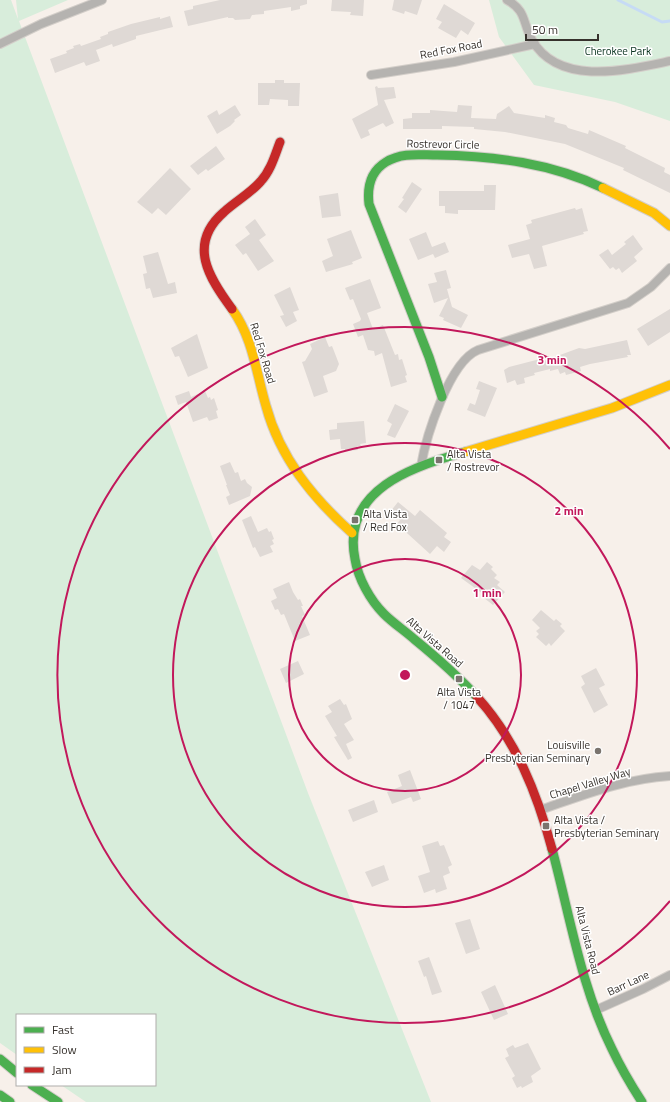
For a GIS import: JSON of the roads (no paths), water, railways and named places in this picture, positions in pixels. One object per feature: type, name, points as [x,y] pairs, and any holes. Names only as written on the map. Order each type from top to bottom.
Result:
[{"type":"main road","name":"Red Fox Road","points":[[280,142],[268,171],[262,181],[219,216],[210,227],[204,246],[204,260],[209,276],[240,320],[247,334],[270,419],[288,458],[306,486],[328,512],[352,533]]},
{"type":"main road","name":"Rostrevor Circle","points":[[442,397],[433,372],[431,358],[423,345],[369,204],[370,181],[384,162],[402,156],[468,155],[492,157],[556,170],[601,186],[656,214],[670,226]]},
{"type":"main road","name":"Alta Vista Road","points":[[642,1102],[629,1084],[614,1057],[586,982],[546,826],[524,769],[492,715],[459,678],[384,614],[366,592],[355,566],[352,533],[355,520],[371,497],[397,477],[421,466],[622,405],[670,385]]},
{"type":"main road","points":[[0,1059],[16,1072]]},
{"type":"main road","points":[[34,1086],[58,1102]]},
{"type":"main road","points":[[0,1095],[10,1102]]},
{"type":"street","points":[[0,44],[41,24],[102,0]]},
{"type":"street","points":[[507,0],[519,3],[534,44],[540,52],[554,62],[572,68],[615,71],[670,61]]},
{"type":"street","name":"Red Fox Road","points":[[371,75],[454,62],[534,44]]},
{"type":"street","points":[[421,466],[424,450],[442,397],[462,362],[472,352],[628,303],[650,287],[670,268]]},
{"type":"street","name":"Chapel Valley Way","points":[[540,810],[614,784],[644,778],[670,776]]},
{"type":"street","name":"Barr Lane","points":[[596,1010],[670,975]]},
{"type":"waterway","points":[[618,0],[662,22],[670,21]]},
{"type":"place","name":"Alta Vista / Rostrevor","points":[[439,460]]},
{"type":"place","name":"Alta Vista / Red Fox","points":[[355,520]]},
{"type":"place","name":"Alta Vista / 1047","points":[[459,679]]},
{"type":"place","name":"Louisville Presbyterian Seminary","points":[[598,751]]},
{"type":"place","name":"Alta Vista / Presbyterian Seminary","points":[[546,826]]},
{"type":"park label","name":"Cherokee Park","points":[[618,51]]}]
